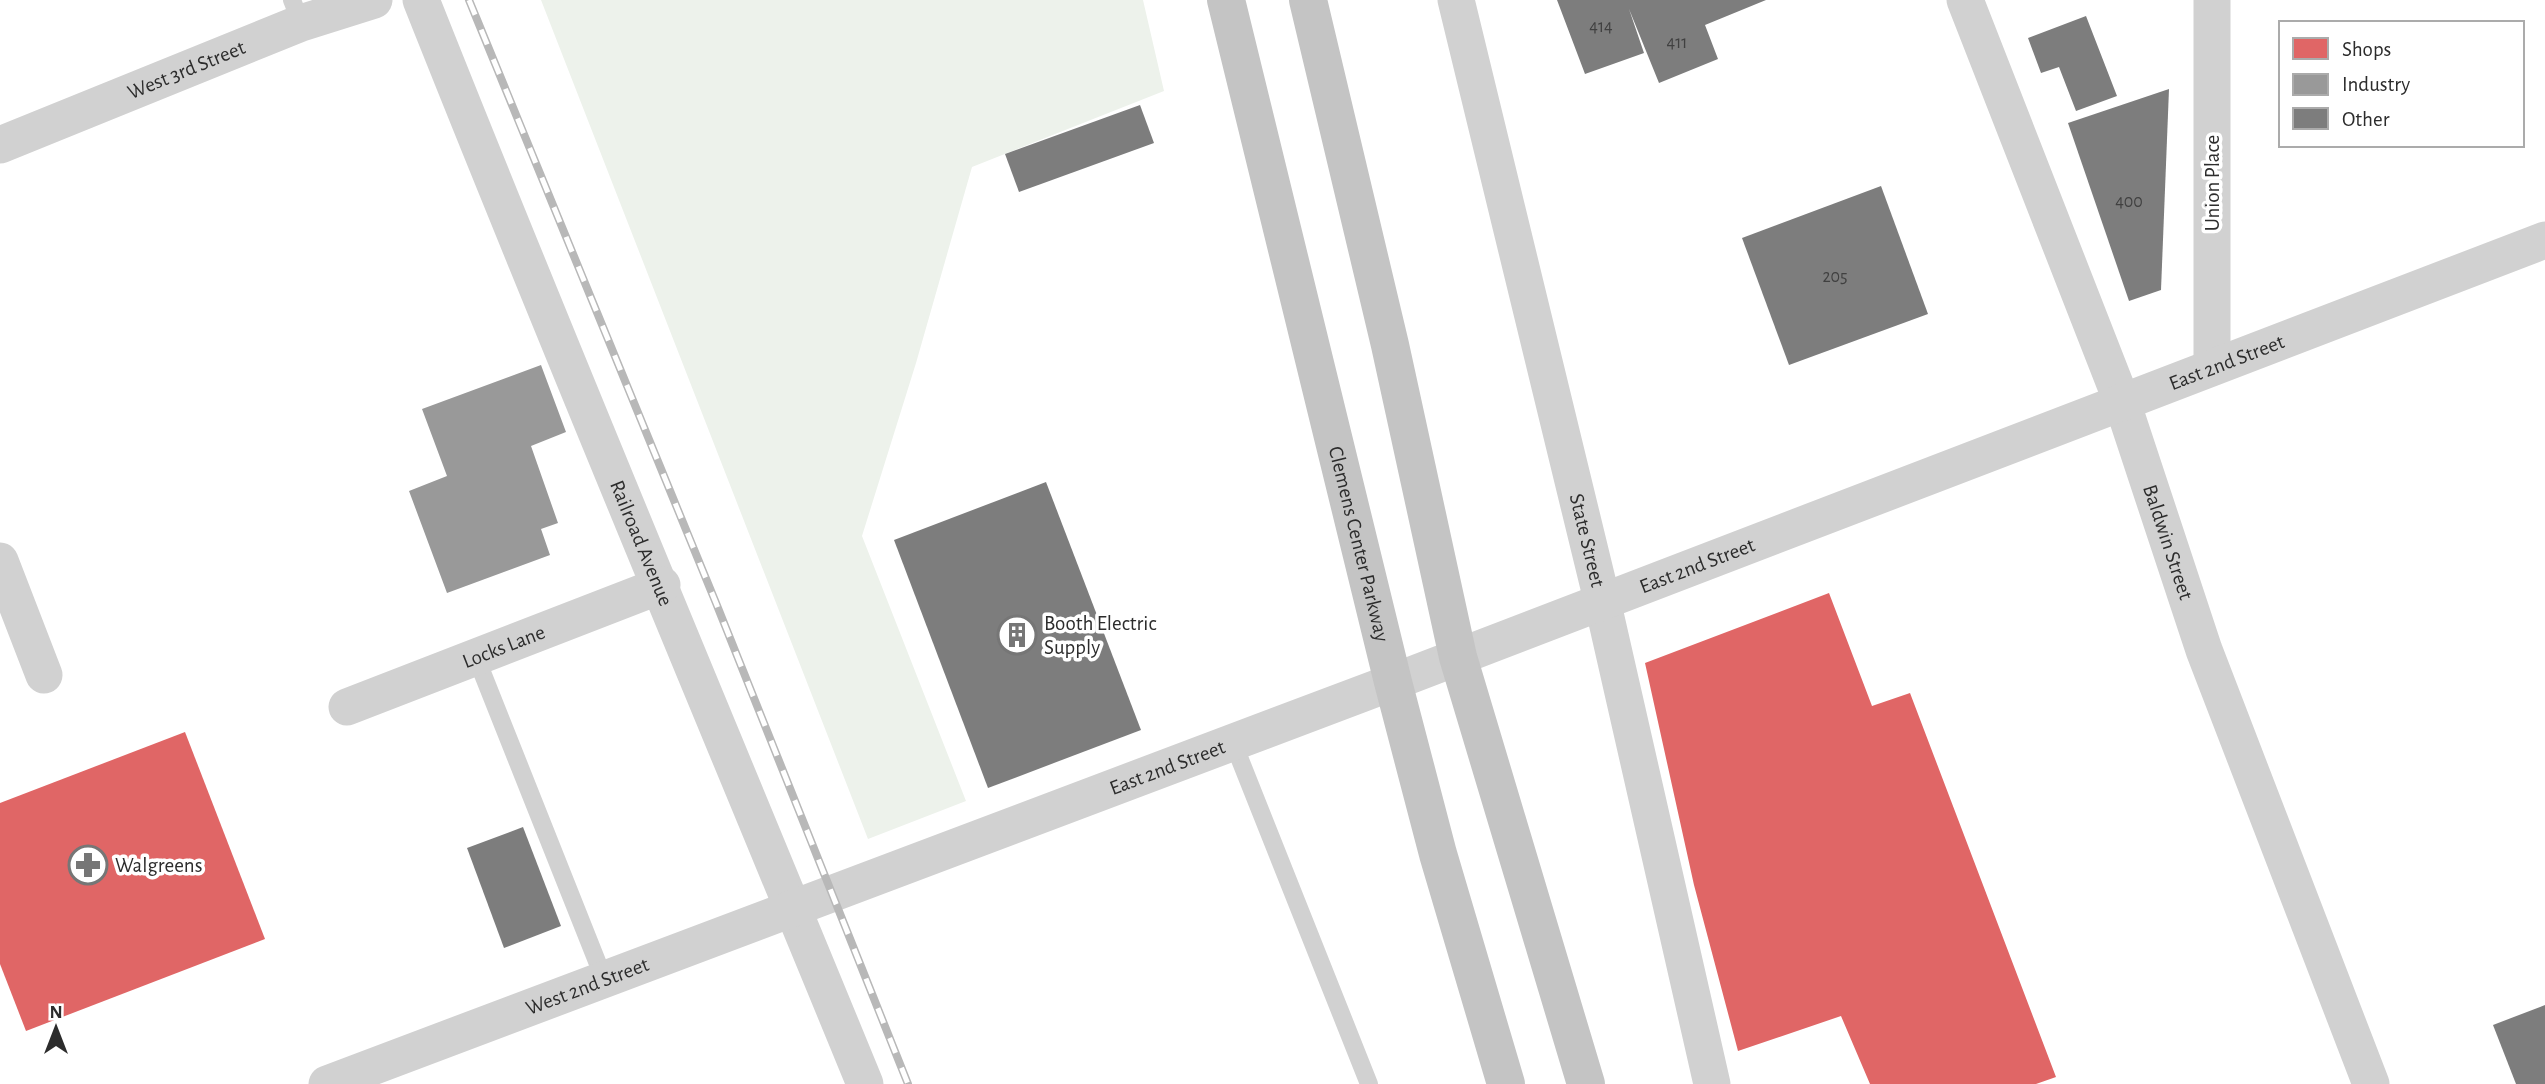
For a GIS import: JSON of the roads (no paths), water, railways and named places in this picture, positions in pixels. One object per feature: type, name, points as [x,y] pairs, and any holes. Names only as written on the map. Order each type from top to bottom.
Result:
[{"type":"main road","name":"Clemens Center Parkway","points":[[1226,0],[1393,682],[1438,854],[1506,1084]]},
{"type":"main road","points":[[1308,0],[1393,358],[1458,657],[1506,807],[1586,1084]]},
{"type":"street","name":"West 3rd Street","points":[[0,145],[297,12],[374,0]]},
{"type":"street","name":"Railroad Avenue","points":[[421,0],[510,224],[662,585],[865,1084]]},
{"type":"street","name":"State Street","points":[[1456,0],[1602,600],[1712,1084]]},
{"type":"street","name":"Baldwin Street","points":[[1965,0],[2122,402],[2204,650],[2371,1084]]},
{"type":"street","name":"Union Place","points":[[2212,0],[2212,366]]},
{"type":"street","name":"East 2nd Street","points":[[848,888],[2545,240]]},
{"type":"street","points":[[0,561],[44,675]]},
{"type":"street","name":"Locks Lane","points":[[347,707],[662,585]]},
{"type":"street","name":"West 2nd Street","points":[[327,1084],[371,1076],[604,979],[848,888]]},
{"type":"lane","points":[[476,657],[604,979]]},
{"type":"lane","points":[[1233,742],[1369,1084]]},
{"type":"railway","points":[[469,0],[716,603],[908,1084]]},
{"type":"place","name":"Booth Electric Supply","points":[[1017,635]]},
{"type":"place","name":"Walgreens","points":[[88,865]]}]
